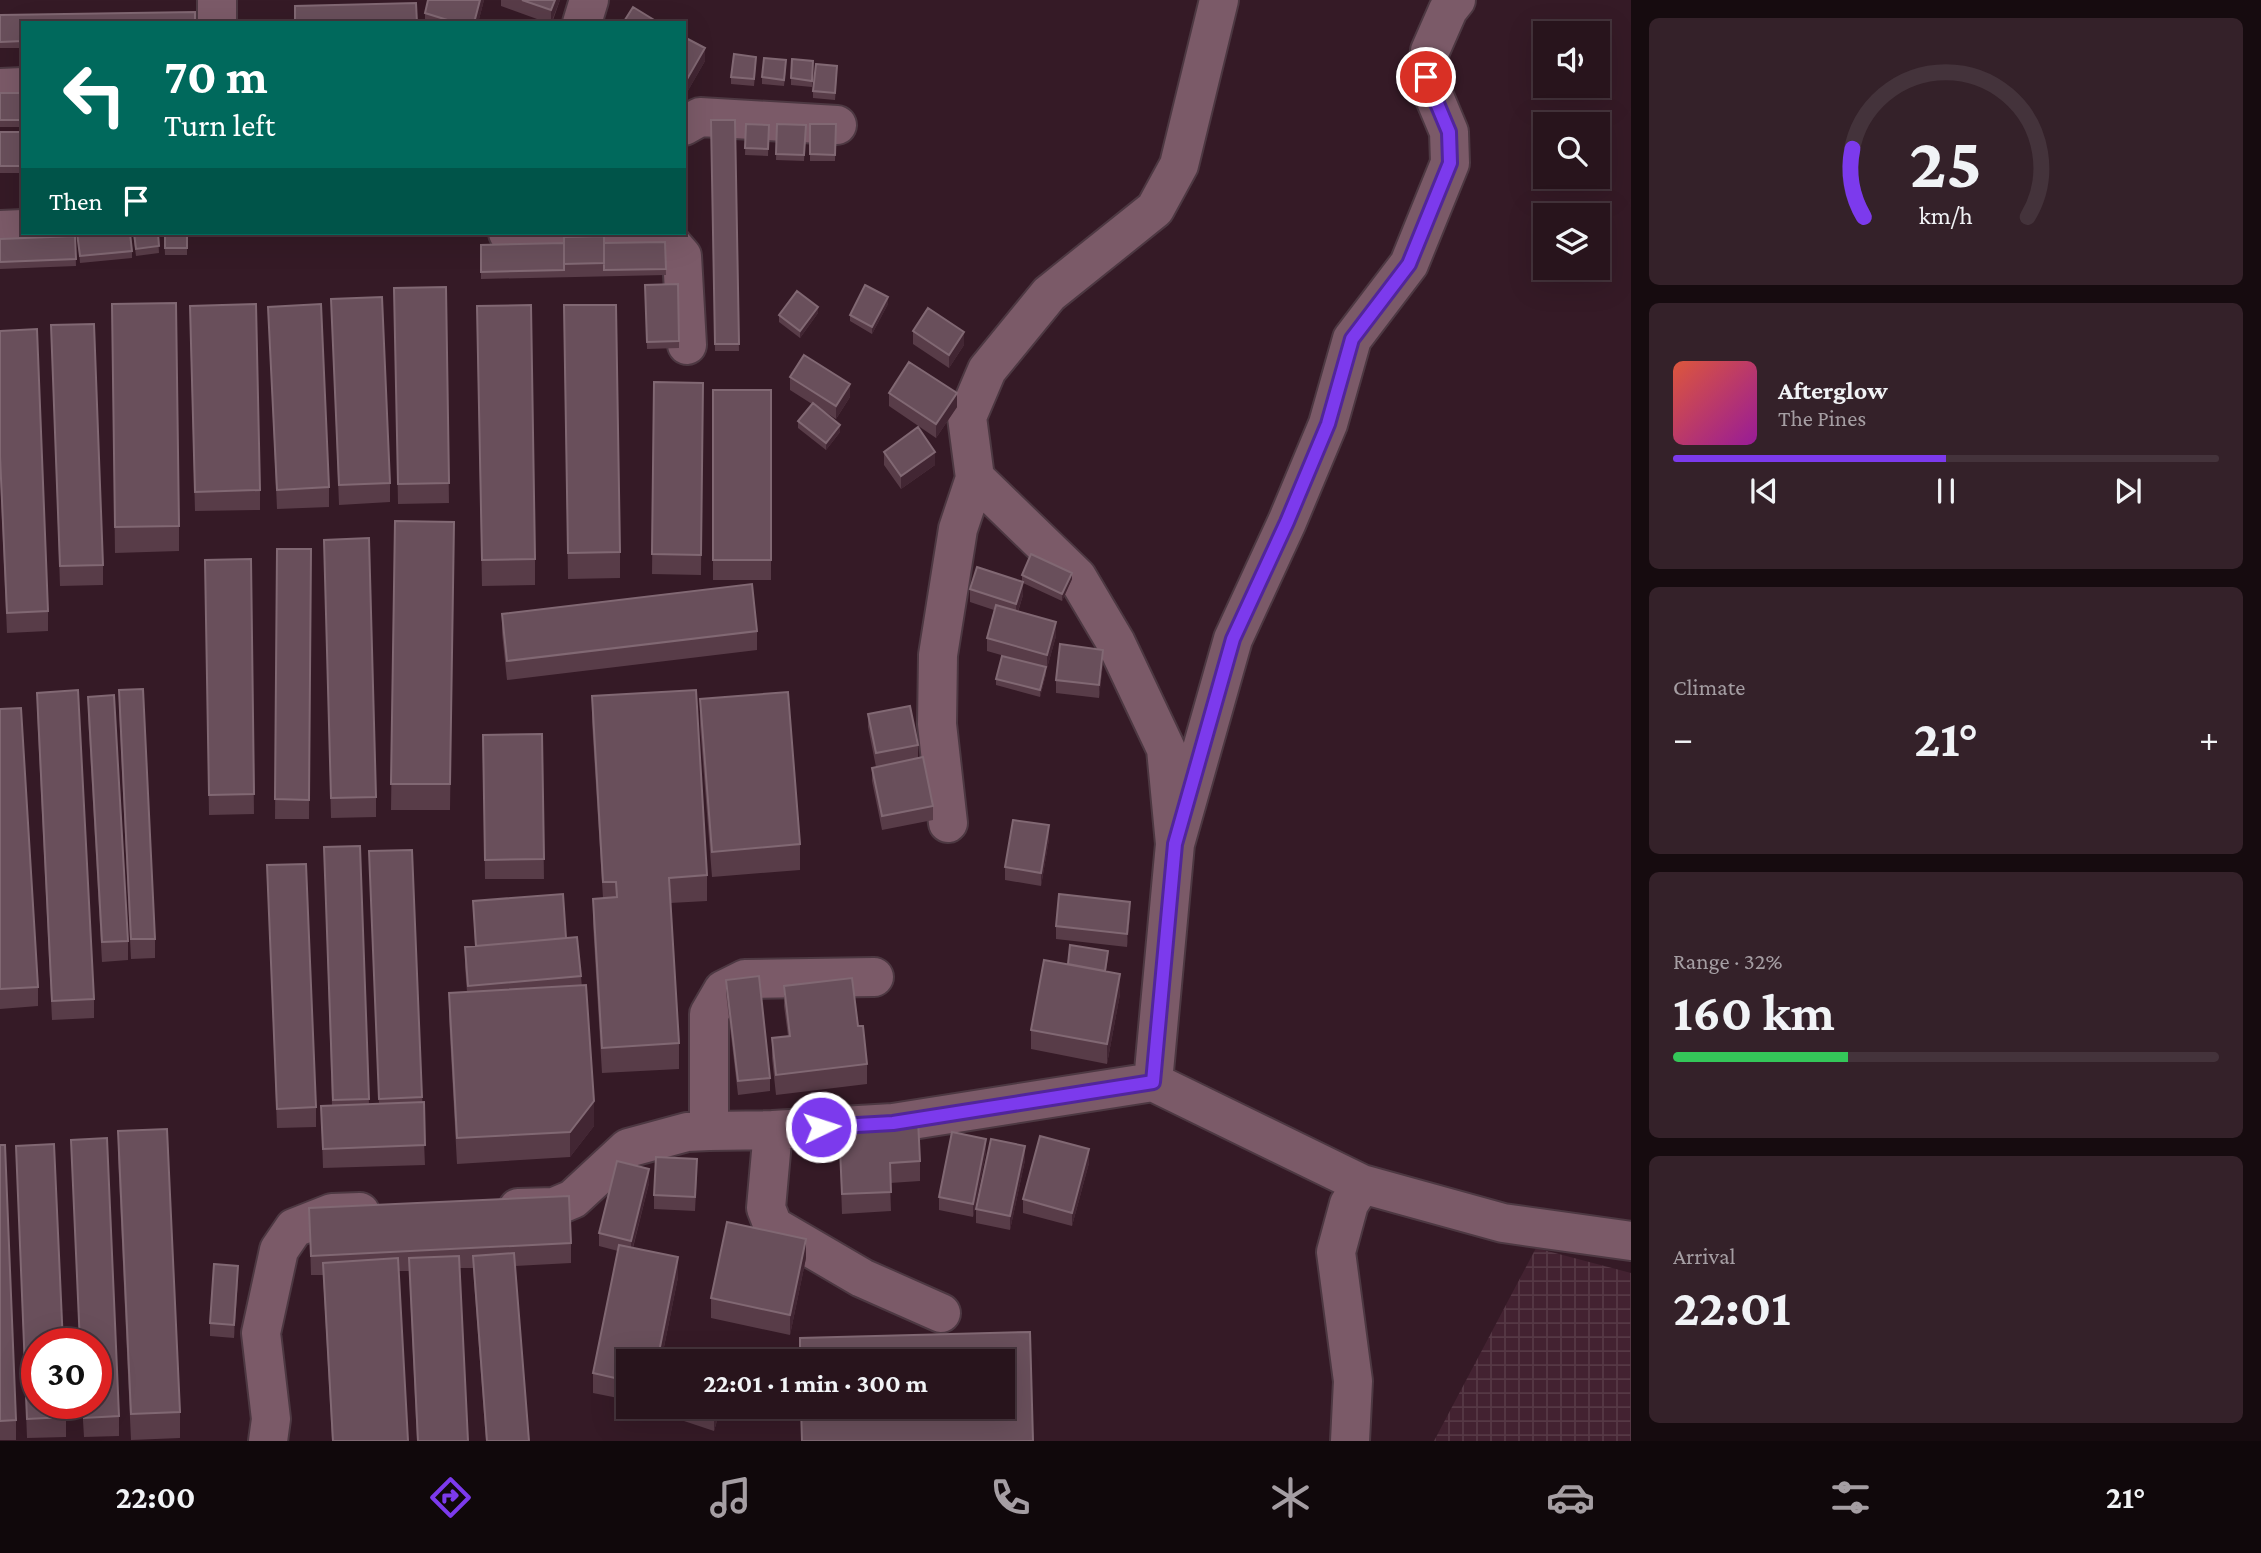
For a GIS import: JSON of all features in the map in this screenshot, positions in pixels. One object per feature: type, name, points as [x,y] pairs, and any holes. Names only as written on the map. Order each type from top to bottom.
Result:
[{"type":"street","points":[[217,0],[218,21]]},
{"type":"street","points":[[583,21],[589,0]]},
{"type":"street","points":[[948,823],[937,724],[938,655],[958,529],[975,478],[967,417],[987,370],[1049,294],[1155,208],[1179,165],[1219,0]]},
{"type":"street","points":[[1153,1082],[1175,844],[1233,639],[1287,522],[1328,424],[1352,339],[1409,264],[1450,163],[1449,132],[1426,77],[1430,51],[1448,10],[1456,0]]},
{"type":"street","points":[[0,88],[21,87]]},
{"type":"street","points":[[686,125],[701,117],[837,125]]},
{"type":"street","points":[[0,230],[21,229]]},
{"type":"street","points":[[512,235],[537,247],[609,238],[669,241],[682,256],[687,345]]},
{"type":"street","points":[[975,478],[1077,577],[1116,643],[1166,749],[1175,844]]},
{"type":"street","points":[[709,1131],[709,1014],[723,990],[745,979],[874,977]]},
{"type":"street","points":[[484,1209],[554,1207],[573,1199],[628,1148],[687,1132],[893,1123],[1153,1082],[1362,1184],[1503,1223],[1631,1241]]},
{"type":"street","points":[[774,1130],[766,1208],[773,1226],[862,1278],[941,1313]]},
{"type":"street","points":[[1350,1441],[1353,1381],[1336,1252],[1349,1204],[1362,1184]]},
{"type":"street","points":[[268,1441],[271,1419],[261,1334],[279,1250],[294,1228],[332,1213],[388,1211]]},
{"type":"shaded area","points":[[1536,1248],[1631,1273],[1631,1441],[1434,1441]]},
{"type":"building","points":[[428,0],[480,0],[475,21],[451,21],[425,13]]},
{"type":"building","points":[[522,0],[555,0],[551,10]]},
{"type":"building","points":[[416,3],[417,21],[295,21],[295,6]]},
{"type":"building","points":[[633,7],[656,21],[624,21]]},
{"type":"building","points":[[195,12],[195,21],[21,21],[21,41],[0,42],[0,15]]},
{"type":"building","points":[[686,38],[705,48],[686,81]]},
{"type":"building","points":[[734,54],[756,57],[754,79],[731,77]]},
{"type":"building","points":[[764,58],[786,60],[784,80],[762,77]]},
{"type":"building","points":[[792,59],[813,61],[812,81],[791,78]]},
{"type":"building","points":[[816,64],[837,66],[835,93],[813,91]]},
{"type":"building","points":[[0,93],[21,93],[21,120],[0,120]]},
{"type":"building","points":[[711,120],[735,120],[739,344],[715,344]]},
{"type":"building","points":[[746,124],[769,125],[768,149],[745,148]]},
{"type":"building","points":[[777,124],[806,125],[804,155],[776,154]]},
{"type":"building","points":[[810,124],[836,124],[835,155],[810,154]]},
{"type":"building","points":[[0,132],[21,132],[21,166],[0,166]]},
{"type":"building","points":[[77,235],[130,235],[132,251],[80,256]]},
{"type":"building","points":[[134,235],[158,235],[159,246],[136,249]]},
{"type":"building","points":[[165,235],[187,235],[187,248],[165,248]]},
{"type":"building","points":[[75,236],[76,259],[0,262],[0,239]]},
{"type":"building","points":[[604,236],[604,263],[564,264],[564,237]]},
{"type":"building","points":[[665,242],[666,269],[604,270],[604,243]]},
{"type":"building","points":[[564,243],[564,270],[481,272],[481,245]]},
{"type":"building","points":[[678,284],[679,341],[647,342],[645,285]]},
{"type":"building","points":[[865,285],[888,297],[872,327],[850,315]]},
{"type":"building","points":[[446,287],[449,483],[398,484],[394,288]]},
{"type":"building","points":[[797,291],[818,307],[800,331],[779,315]]},
{"type":"building","points":[[382,297],[390,483],[339,485],[331,299]]},
{"type":"building","points":[[176,303],[179,526],[115,527],[112,304]]},
{"type":"building","points":[[256,304],[260,490],[195,492],[190,306]]},
{"type":"building","points":[[321,304],[329,487],[277,490],[268,307]]},
{"type":"building","points":[[531,305],[535,559],[482,560],[477,306]]},
{"type":"building","points":[[564,305],[616,305],[620,552],[568,553]]},
{"type":"building","points":[[928,308],[964,332],[949,355],[913,331]]},
{"type":"building","points":[[94,324],[103,565],[60,566],[51,325]]},
{"type":"building","points":[[37,329],[48,611],[7,613],[0,456],[0,331]]},
{"type":"building","points":[[804,355],[850,384],[836,406],[790,377]]},
{"type":"building","points":[[909,362],[957,393],[936,424],[889,393]]},
{"type":"building","points":[[654,382],[703,383],[701,555],[652,554]]},
{"type":"building","points":[[713,390],[771,390],[771,560],[713,560]]},
{"type":"building","points":[[813,403],[840,425],[826,443],[798,421]]},
{"type":"building","points":[[918,427],[935,452],[901,476],[884,452]]},
{"type":"building","points":[[395,521],[454,522],[450,784],[391,784]]},
{"type":"building","points":[[369,538],[376,797],[331,798],[324,540]]},
{"type":"building","points":[[277,549],[311,549],[309,800],[275,799]]},
{"type":"building","points":[[1031,554],[1072,573],[1062,594],[1022,575]]},
{"type":"building","points":[[251,559],[254,794],[209,795],[205,560]]},
{"type":"building","points":[[977,567],[1023,582],[1016,604],[970,589]]},
{"type":"building","points":[[752,584],[757,631],[507,661],[502,614]]},
{"type":"building","points":[[996,605],[1056,622],[1047,655],[987,638]]},
{"type":"building","points":[[1060,644],[1103,650],[1099,685],[1056,680]]},
{"type":"building","points":[[1002,656],[1046,667],[1040,690],[996,679]]},
{"type":"building","points":[[143,689],[155,939],[131,939],[119,690]]},
{"type":"building","points":[[78,690],[94,999],[52,1001],[37,693]]},
{"type":"building","points":[[696,690],[707,875],[669,878],[679,1043],[602,1048],[593,899],[617,897],[616,882],[603,882],[592,696]]},
{"type":"building","points":[[788,692],[800,844],[712,852],[700,699]]},
{"type":"building","points":[[114,695],[128,941],[102,942],[88,697]]},
{"type":"building","points":[[910,706],[918,745],[876,753],[868,714]]},
{"type":"building","points":[[21,708],[38,987],[0,989],[0,709]]},
{"type":"building","points":[[542,734],[544,859],[485,860],[483,735]]},
{"type":"building","points":[[923,757],[933,806],[882,816],[872,768]]},
{"type":"building","points":[[1013,820],[1049,825],[1041,873],[1005,867]]},
{"type":"building","points":[[360,846],[369,1099],[333,1100],[324,847]]},
{"type":"building","points":[[412,850],[422,1097],[379,1099],[369,851]]},
{"type":"building","points":[[306,864],[316,1107],[277,1109],[267,865]]},
{"type":"building","points":[[563,894],[566,938],[476,946],[473,901]]},
{"type":"building","points":[[1059,894],[1130,902],[1127,934],[1056,926]]},
{"type":"building","points":[[577,937],[581,976],[468,986],[465,947]]},
{"type":"building","points":[[1070,945],[1108,951],[1105,971],[1068,964]]},
{"type":"building","points":[[1044,960],[1120,974],[1107,1044],[1031,1030]]},
{"type":"building","points":[[759,976],[770,1078],[738,1081],[726,980]]},
{"type":"building","points":[[852,978],[858,1026],[863,1026],[867,1064],[776,1075],[772,1038],[790,1036],[784,986]]},
{"type":"building","points":[[586,985],[594,1101],[570,1132],[457,1138],[449,993]]},
{"type":"building","points":[[424,1102],[425,1145],[323,1149],[321,1106]]},
{"type":"building","points":[[918,1120],[920,1161],[890,1163],[891,1192],[842,1194],[839,1127],[877,1126],[877,1122]]},
{"type":"building","points":[[167,1129],[180,1412],[131,1414],[118,1131]]},
{"type":"building","points":[[952,1132],[986,1139],[973,1204],[939,1197]]},
{"type":"building","points":[[1040,1136],[1089,1149],[1072,1213],[1023,1199]]},
{"type":"building","points":[[107,1138],[119,1416],[112,1416],[112,1328],[79,1328],[71,1140]]},
{"type":"building","points":[[991,1139],[1025,1146],[1010,1216],[976,1209]]},
{"type":"building","points":[[54,1144],[62,1328],[23,1328],[16,1146]]},
{"type":"building","points":[[0,1145],[5,1145],[16,1420],[0,1421]]},
{"type":"building","points":[[656,1157],[697,1159],[695,1197],[654,1195]]},
{"type":"building","points":[[617,1161],[649,1169],[631,1241],[599,1233]]},
{"type":"building","points":[[569,1196],[571,1243],[311,1256],[309,1208]]},
{"type":"building","points":[[727,1222],[806,1239],[790,1315],[711,1298]]},
{"type":"building","points":[[619,1245],[678,1257],[660,1349],[616,1349],[616,1378],[593,1373]]},
{"type":"building","points":[[514,1253],[529,1441],[487,1441],[473,1256]]},
{"type":"building","points":[[459,1256],[468,1441],[418,1441],[409,1258]]},
{"type":"building","points":[[398,1258],[408,1441],[333,1441],[323,1263]]},
{"type":"building","points":[[214,1264],[238,1266],[234,1325],[210,1323]]},
{"type":"building","points":[[1030,1332],[1033,1441],[802,1441],[801,1419],[1015,1419],[1015,1349],[800,1349],[800,1338]]},
{"type":"route","points":[[821,1127],[893,1123],[1153,1082],[1175,844],[1233,639],[1287,522],[1328,424],[1352,339],[1409,264],[1450,163],[1449,132],[1426,77]]}]
